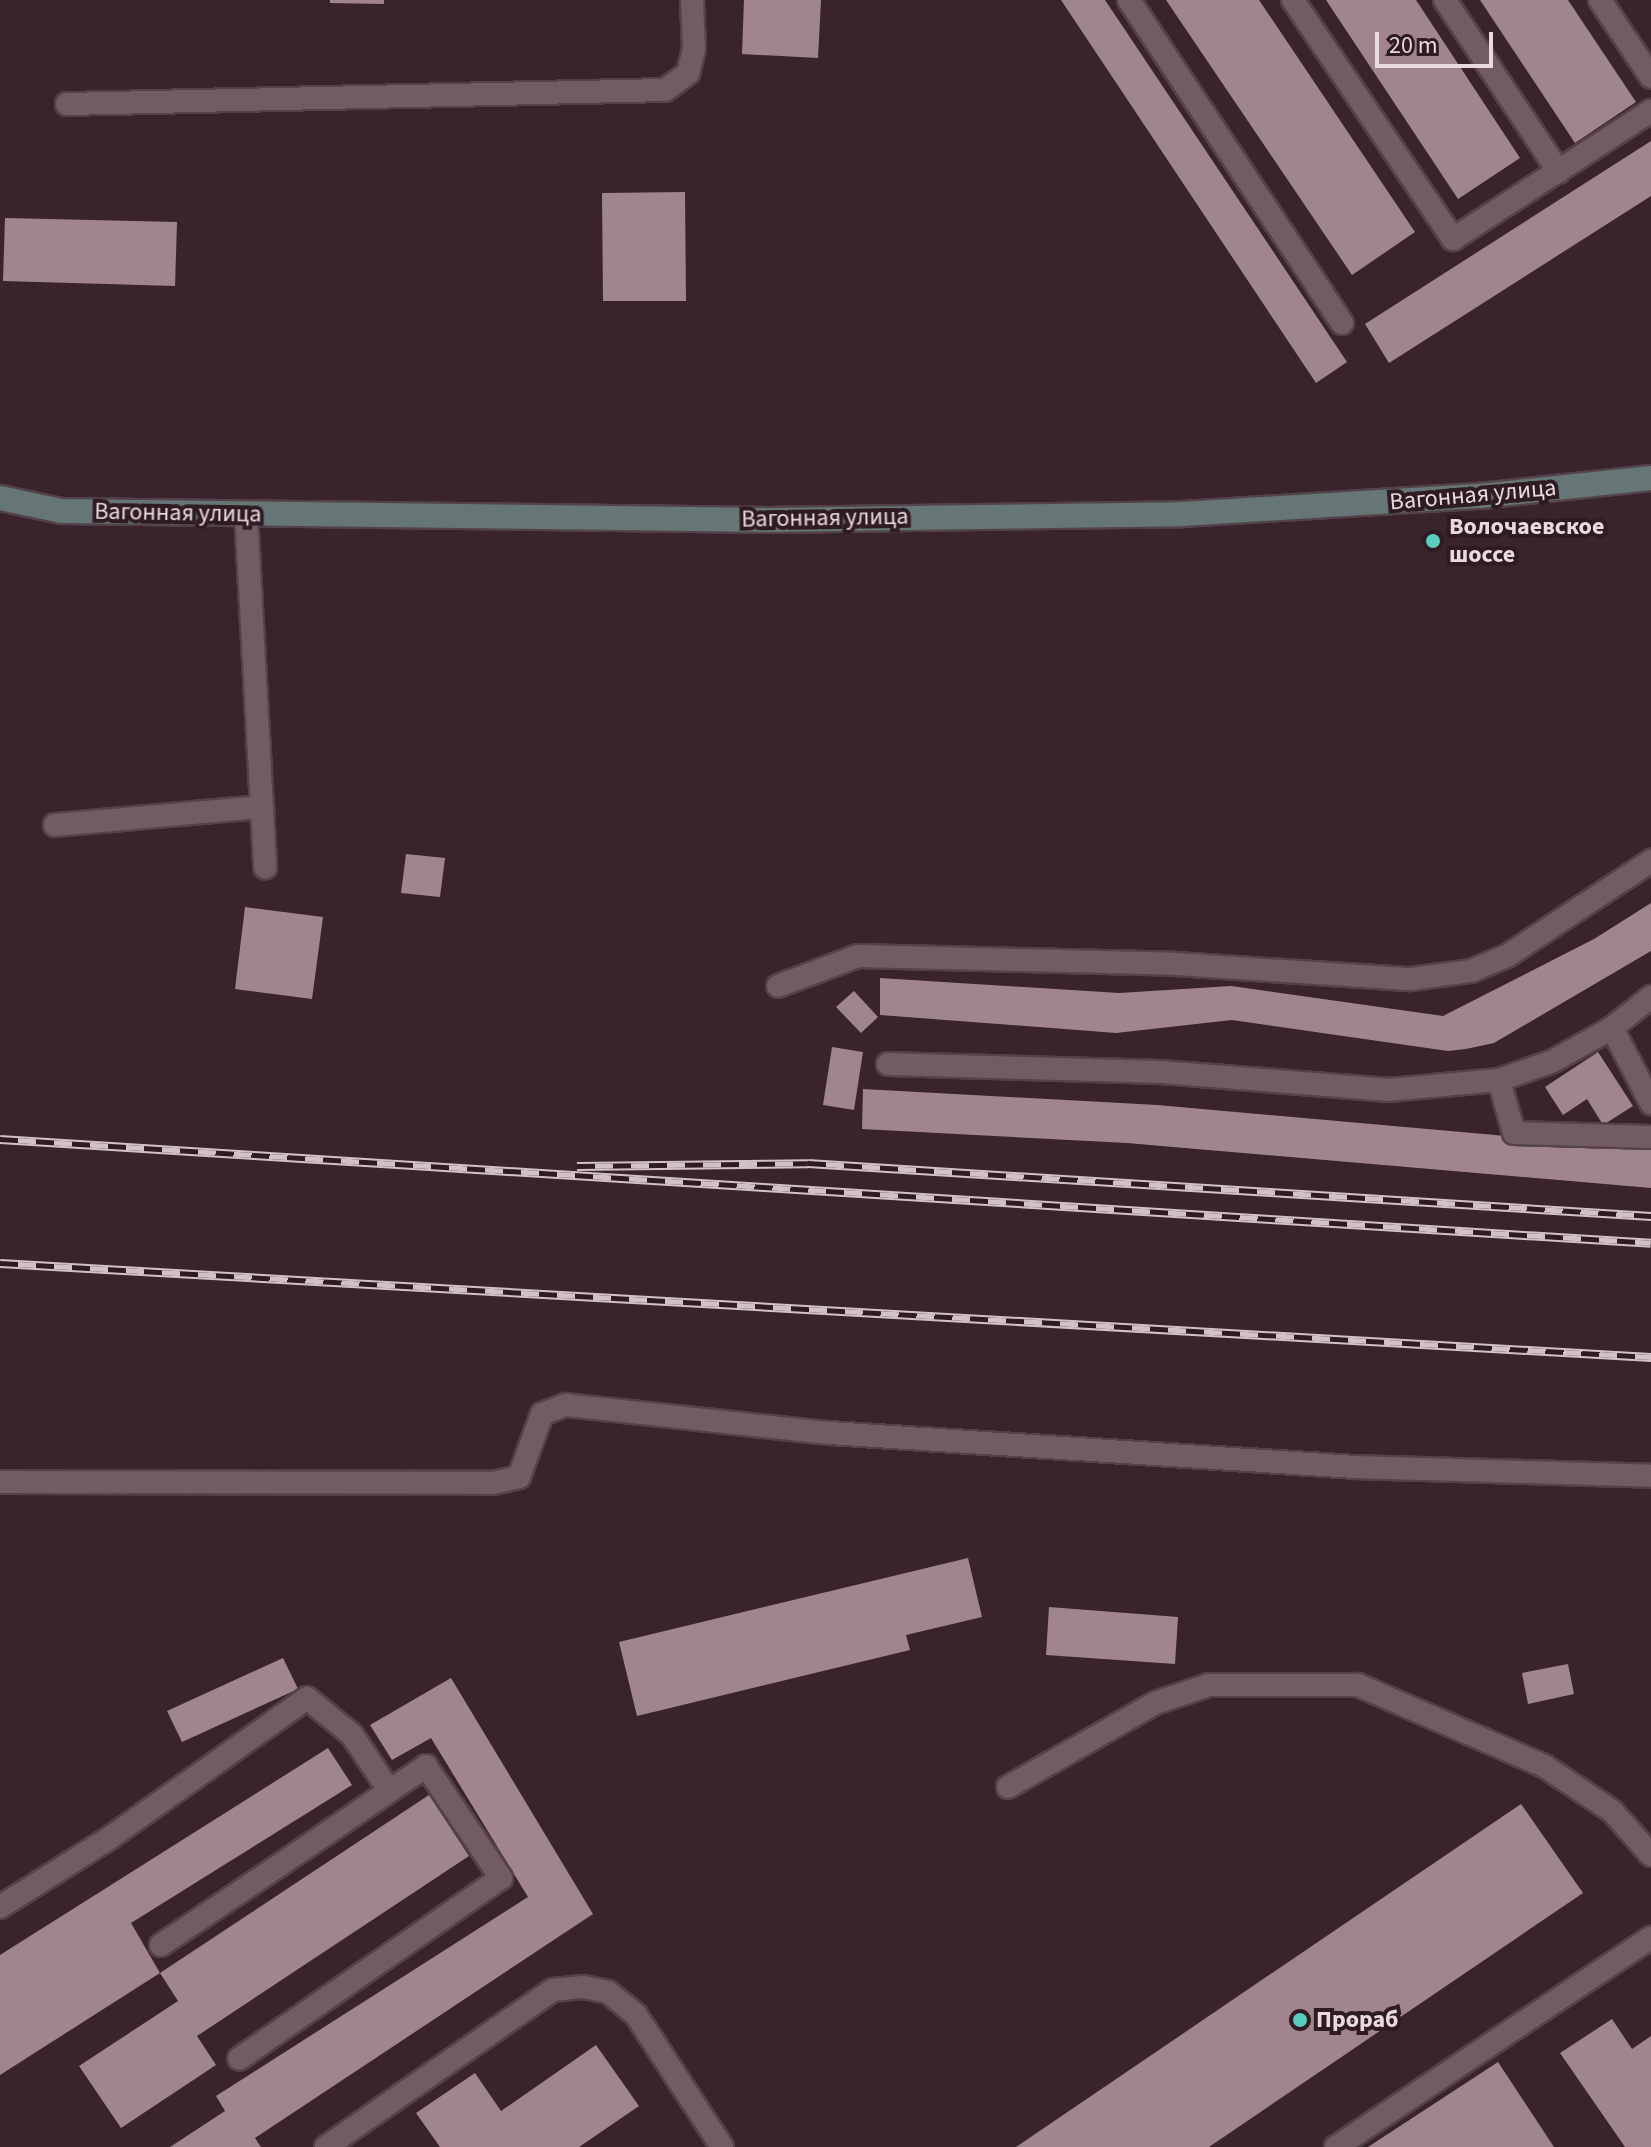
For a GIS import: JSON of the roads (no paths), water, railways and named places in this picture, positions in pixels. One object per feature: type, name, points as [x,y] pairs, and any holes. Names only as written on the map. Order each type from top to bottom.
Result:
[{"type":"street","name":"Вагонная улица","points":[[0,498],[61,511],[768,520],[1182,514],[1480,496],[1651,478]]},
{"type":"lane","points":[[67,104],[665,90],[688,73],[694,49],[692,0]]},
{"type":"lane","points":[[1129,0],[1342,323]]},
{"type":"lane","points":[[1293,0],[1453,239],[1651,111]]},
{"type":"lane","points":[[1445,0],[1559,172]]},
{"type":"lane","points":[[1600,0],[1651,77]]},
{"type":"lane","points":[[246,513],[265,867]]},
{"type":"lane","points":[[55,825],[262,807]]},
{"type":"lane","points":[[778,986],[858,956],[1176,964],[1411,979],[1471,971],[1507,956],[1651,861]]},
{"type":"lane","points":[[888,1064],[1161,1072],[1389,1090],[1499,1080],[1553,1061],[1612,1028],[1651,997]]},
{"type":"lane","points":[[1612,1028],[1651,1103]]},
{"type":"lane","points":[[1499,1080],[1514,1133],[1651,1137]]},
{"type":"lane","points":[[0,1482],[493,1483],[519,1477],[542,1414],[566,1405],[830,1433],[1356,1467],[1651,1476]]},
{"type":"lane","points":[[1008,1787],[1155,1703],[1209,1685],[1358,1685],[1544,1766],[1612,1811],[1651,1855]]},
{"type":"lane","points":[[0,1907],[111,1837],[307,1698],[352,1735],[389,1790]]},
{"type":"lane","points":[[161,1945],[426,1766],[501,1878],[239,2059]]},
{"type":"lane","points":[[1336,2147],[1651,1938]]},
{"type":"lane","points":[[326,2147],[553,1990],[583,1987],[608,1992],[636,2015],[722,2147]]},
{"type":"railway","points":[[0,1139],[1651,1243]]},
{"type":"railway","points":[[577,1166],[808,1163],[1651,1216]]},
{"type":"railway","points":[[0,1263],[1651,1357]]},
{"type":"place","name":"Волочаевское шоссе","points":[[1433,541]]},
{"type":"place","name":"Прораб","points":[[1300,2020]]}]
